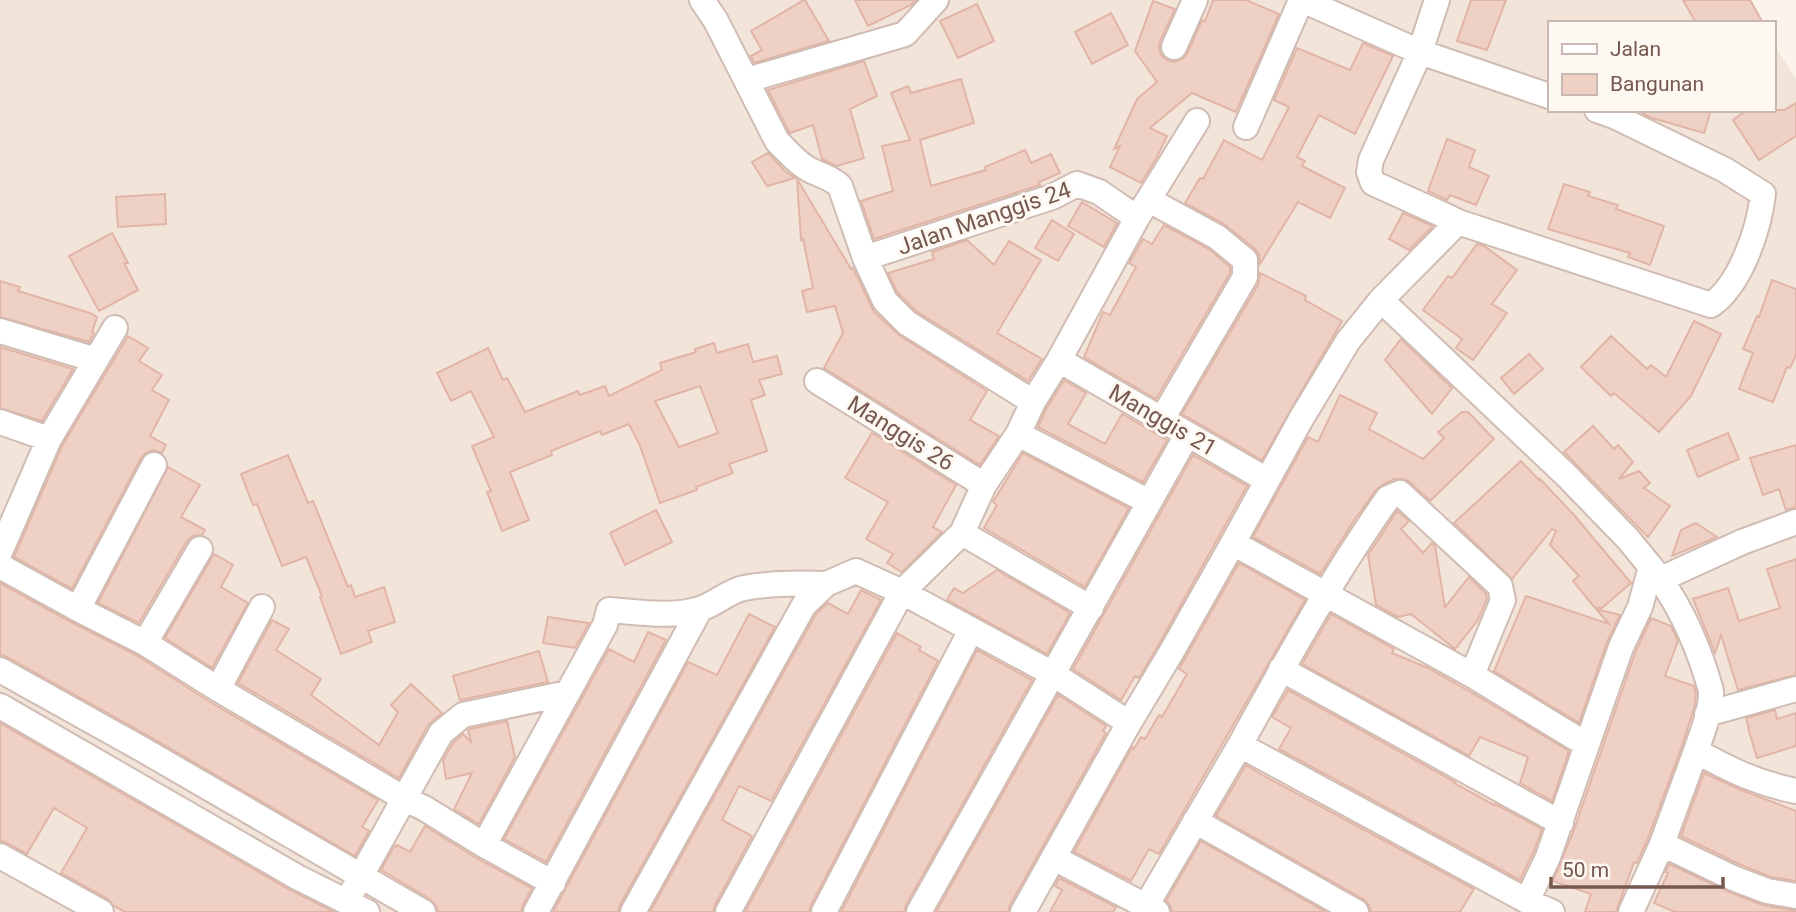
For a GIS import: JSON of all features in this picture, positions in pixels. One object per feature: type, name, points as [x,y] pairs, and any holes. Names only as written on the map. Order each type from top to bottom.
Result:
[{"type":"street","points":[[702,0],[716,21],[777,141],[805,167],[833,179],[840,186],[865,258],[885,301],[907,323],[1033,402]]},
{"type":"street","points":[[747,80],[905,34],[936,0]]},
{"type":"street","points":[[1174,47],[1195,0]]},
{"type":"street","points":[[1437,0],[1420,52],[1371,160],[1369,172],[1373,183],[1458,222],[1711,304],[1720,299],[1742,266],[1761,213],[1763,194],[1725,170],[1603,112]]},
{"type":"street","points":[[1246,127],[1299,5],[1309,3],[1420,52],[1548,96]]},
{"type":"street","points":[[728,912],[902,592],[962,533],[984,485],[1018,434],[1033,402],[1143,209],[1197,121]]},
{"type":"street","name":"Jalan Manggis 24","points":[[865,258],[1052,197],[1077,184],[1217,237],[1245,260],[1245,277],[1162,419]]},
{"type":"street","points":[[1023,912],[1301,419],[1348,341],[1381,300],[1458,222]]},
{"type":"street","points":[[1381,300],[1567,476],[1628,539],[1656,573],[1682,617],[1703,665],[1711,692],[1707,714],[1662,844],[1631,912]]},
{"type":"street","points":[[0,552],[49,439],[115,328]]},
{"type":"street","points":[[0,331],[96,360]]},
{"type":"street","name":"Manggis 21","points":[[1059,360],[1267,480]]},
{"type":"street","name":"Manggis 26","points":[[817,381],[984,485]]},
{"type":"street","points":[[0,422],[49,439]]},
{"type":"street","points":[[1018,434],[1149,502]]},
{"type":"street","points":[[919,912],[1187,435]]},
{"type":"street","points":[[78,609],[153,466]]},
{"type":"street","points":[[1054,858],[1152,909],[1195,821],[1281,669],[1325,594],[1388,498],[1400,493],[1500,586],[1503,600],[1472,676]]},
{"type":"street","points":[[1527,901],[1561,823],[1621,648],[1656,573],[1796,522]]},
{"type":"street","points":[[962,533],[1091,608]]},
{"type":"street","points":[[1233,543],[1472,676],[1587,744]]},
{"type":"street","points":[[145,643],[200,549]]},
{"type":"street","points":[[0,566],[145,643],[218,689],[553,883]]},
{"type":"street","points":[[633,912],[804,605],[826,584],[856,571],[902,592],[1053,674],[1129,723]]},
{"type":"street","points":[[484,845],[605,625],[609,610],[676,613],[700,609],[743,588],[792,583],[826,584]]},
{"type":"street","points":[[218,689],[262,607]]},
{"type":"street","points":[[536,912],[700,609]]},
{"type":"street","points":[[824,912],[971,630]]},
{"type":"street","points":[[1281,669],[1561,823]]},
{"type":"street","points":[[0,670],[423,912]]},
{"type":"street","points":[[1707,714],[1796,689]]},
{"type":"street","points":[[0,706],[352,908],[360,877],[447,726],[463,715],[568,693]]},
{"type":"street","points":[[1240,745],[1552,912]]},
{"type":"street","points":[[1696,751],[1744,776],[1796,791]]},
{"type":"street","points":[[1195,821],[1356,912]]},
{"type":"street","points":[[1662,844],[1733,878],[1767,891],[1796,896]]},
{"type":"street","points":[[0,856],[101,912]]},
{"type":"shaded area","points":[[0,0],[1746,0],[1760,21],[1548,21],[1548,112],[1775,112],[1775,46],[1796,79],[1796,912],[0,912]]},
{"type":"building","points":[[805,0],[829,41],[754,63],[751,56],[762,50],[751,31]]},
{"type":"building","points":[[855,0],[916,0],[868,26]]},
{"type":"building","points":[[1213,0],[1246,0],[1279,14],[1236,112],[1192,93],[1150,128],[1167,136],[1141,183],[1110,167],[1120,146],[1114,149],[1137,99],[1157,82],[1135,51],[1153,1],[1175,9],[1159,48],[1162,56],[1175,62],[1187,54]]},
{"type":"building","points":[[1471,0],[1506,0],[1487,50],[1457,41]]},
{"type":"building","points":[[1683,0],[1750,0],[1762,21],[1695,21]]},
{"type":"building","points":[[977,4],[994,41],[958,58],[940,21]]},
{"type":"building","points":[[1111,13],[1128,45],[1092,64],[1075,32]]},
{"type":"building","points":[[1363,43],[1393,56],[1355,134],[1319,115],[1297,157],[1305,161],[1302,166],[1345,188],[1330,218],[1298,202],[1260,264],[1259,254],[1254,248],[1224,224],[1185,203],[1200,178],[1203,179],[1224,140],[1262,160],[1289,107],[1274,100],[1297,48],[1350,70]]},
{"type":"building","points":[[864,61],[877,96],[850,109],[864,158],[837,166],[822,159],[813,125],[789,132],[768,90]]},
{"type":"building","points":[[961,79],[974,123],[920,140],[931,186],[986,170],[985,167],[1025,150],[1031,163],[1051,154],[1060,173],[1039,182],[1040,185],[874,239],[861,201],[893,191],[882,146],[910,140],[891,93],[908,86],[911,93]]},
{"type":"building","points":[[1796,103],[1796,136],[1759,160],[1733,120],[1744,112],[1784,110]]},
{"type":"building","points":[[1643,112],[1710,112],[1704,133]]},
{"type":"building","points":[[1447,139],[1475,150],[1469,167],[1489,176],[1476,205],[1450,195],[1447,200],[1428,191]]},
{"type":"building","points":[[768,153],[795,178],[767,186],[752,162]]},
{"type":"building","points":[[797,179],[851,269],[853,268],[874,312],[899,335],[987,391],[970,420],[999,436],[980,465],[824,368],[843,333],[835,306],[807,312],[802,291],[813,288],[803,239],[801,240]]},
{"type":"building","points":[[1564,184],[1590,192],[1588,196],[1618,205],[1616,209],[1664,226],[1650,265],[1628,257],[1630,253],[1548,229]]},
{"type":"building","points":[[165,194],[166,224],[118,227],[116,197]]},
{"type":"building","points":[[1082,202],[1117,223],[1104,247],[1068,226]]},
{"type":"building","points":[[1403,213],[1433,226],[1409,250],[1389,239]]},
{"type":"building","points":[[1052,220],[1074,234],[1058,261],[1035,248]]},
{"type":"building","points":[[1164,225],[1209,249],[1230,267],[1230,273],[1156,399],[1084,357],[1103,312],[1110,315],[1136,267],[1129,263],[1143,239],[1152,244]]},
{"type":"building","points":[[112,233],[128,263],[124,263],[138,290],[99,311],[69,256]]},
{"type":"building","points":[[967,240],[994,265],[1009,241],[1041,260],[997,333],[1042,359],[1028,381],[916,311],[897,292],[888,273],[934,259],[932,252]]},
{"type":"building","points":[[1477,244],[1484,246],[1517,270],[1492,304],[1507,313],[1473,360],[1456,348],[1462,339],[1423,310],[1448,276],[1452,278]]},
{"type":"building","points":[[1260,273],[1306,296],[1305,300],[1342,321],[1262,460],[1182,414],[1258,285]]},
{"type":"building","points":[[1772,280],[1796,289],[1796,355],[1790,368],[1787,367],[1773,402],[1739,389],[1753,353],[1743,349],[1757,316],[1759,317]]},
{"type":"building","points":[[0,281],[20,287],[18,291],[97,317],[89,342],[0,317]]},
{"type":"building","points":[[1694,321],[1721,334],[1691,396],[1659,432],[1614,393],[1611,396],[1581,367],[1611,336],[1647,369],[1651,365],[1666,377]]},
{"type":"building","points":[[128,336],[148,348],[139,361],[162,375],[152,390],[169,400],[150,436],[166,445],[162,453],[153,450],[141,458],[72,589],[14,557],[62,446]]},
{"type":"building","points":[[1401,339],[1452,388],[1432,414],[1385,360]]},
{"type":"building","points":[[714,343],[717,353],[748,344],[753,362],[777,356],[782,374],[759,380],[765,395],[751,400],[767,451],[729,464],[733,473],[660,503],[640,446],[629,424],[602,435],[600,431],[551,451],[552,455],[510,472],[529,520],[502,531],[487,492],[491,491],[472,446],[494,437],[471,391],[451,401],[437,373],[488,348],[503,380],[507,378],[525,412],[578,391],[580,395],[605,386],[609,396],[662,370],[660,363],[696,352],[695,349]],"holes":[[[700,386],[718,433],[679,447],[655,401]]]},
{"type":"building","points":[[0,347],[73,369],[42,421],[0,408]]},
{"type":"building","points":[[1529,354],[1543,369],[1514,394],[1501,378]]},
{"type":"building","points":[[1064,380],[1086,393],[1068,424],[1105,444],[1122,414],[1167,440],[1143,482],[1038,427]]},
{"type":"building","points":[[1340,395],[1377,413],[1369,429],[1423,459],[1444,438],[1438,432],[1462,412],[1468,412],[1494,439],[1430,501],[1403,479],[1394,479],[1382,485],[1355,519],[1320,574],[1253,537],[1308,437],[1318,442]]},
{"type":"building","points":[[1593,426],[1614,449],[1618,445],[1633,462],[1619,479],[1639,471],[1650,483],[1644,488],[1670,506],[1648,537],[1564,452]]},
{"type":"building","points":[[872,433],[956,485],[933,527],[942,532],[902,572],[887,563],[893,554],[866,539],[888,502],[845,478]]},
{"type":"building","points":[[1728,433],[1739,459],[1698,477],[1687,450]]},
{"type":"building","points":[[1796,445],[1796,507],[1786,510],[1779,489],[1763,495],[1750,458]]},
{"type":"building","points":[[1023,453],[1129,508],[1085,587],[984,528],[997,505],[993,502]]},
{"type":"building","points":[[288,455],[308,503],[313,501],[348,587],[351,585],[355,597],[384,587],[395,622],[368,631],[372,642],[341,654],[306,557],[282,566],[257,504],[253,505],[241,474]]},
{"type":"building","points":[[1193,455],[1247,486],[1139,678],[1135,676],[1121,700],[1073,669]]},
{"type":"building","points":[[1521,461],[1574,515],[1631,583],[1602,608],[1595,608],[1573,581],[1579,576],[1550,545],[1556,531],[1552,529],[1512,579],[1454,523]]},
{"type":"building","points":[[168,467],[200,485],[181,517],[205,530],[202,535],[193,536],[187,541],[139,623],[98,603]]},
{"type":"building","points":[[656,510],[672,542],[625,565],[610,533]]},
{"type":"building","points":[[1397,511],[1409,521],[1401,529],[1423,553],[1432,543],[1435,546],[1445,607],[1469,577],[1486,594],[1487,599],[1478,620],[1455,649],[1411,614],[1398,617],[1376,605],[1368,555]]},
{"type":"building","points":[[1696,523],[1717,537],[1672,556],[1681,530]]},
{"type":"building","points":[[214,554],[233,565],[221,587],[248,603],[212,668],[165,638]]},
{"type":"building","points":[[1796,559],[1796,675],[1738,690],[1721,635],[1715,653],[1693,599],[1728,588],[1739,621],[1780,608],[1767,569]]},
{"type":"building","points":[[1239,563],[1305,600],[1159,854],[1149,849],[1131,881],[1074,852],[1132,747],[1134,749],[1141,737],[1145,739],[1159,715],[1162,717],[1187,674],[1179,669]]},
{"type":"building","points":[[997,570],[1070,613],[1047,654],[947,600],[954,588],[963,593]]},
{"type":"building","points":[[0,583],[138,656],[210,702],[378,800],[362,827],[369,831],[355,856],[147,735],[0,655]]},
{"type":"building","points":[[861,590],[881,600],[771,801],[739,786],[722,820],[752,836],[713,912],[650,912],[816,614],[828,603],[848,614]]},
{"type":"building","points":[[1526,596],[1609,624],[1596,609],[1620,615],[1607,642],[1579,723],[1494,671]]},
{"type":"building","points":[[749,614],[775,627],[618,912],[553,912],[688,662],[717,675]]},
{"type":"building","points":[[1331,614],[1394,649],[1392,653],[1428,668],[1569,751],[1552,801],[1520,783],[1528,757],[1480,737],[1469,756],[1302,664]]},
{"type":"building","points":[[548,617],[589,623],[575,648],[543,643]]},
{"type":"building","points":[[1651,618],[1671,626],[1678,641],[1665,676],[1694,686],[1695,705],[1648,838],[1637,863],[1634,862],[1616,912],[1585,912],[1591,894],[1553,881],[1574,830],[1635,653]]},
{"type":"building","points":[[272,620],[289,629],[276,650],[321,679],[311,695],[379,745],[398,712],[391,705],[411,684],[442,713],[428,725],[399,778],[238,683]]},
{"type":"building","points":[[648,632],[666,640],[546,862],[504,839],[609,649],[634,662]]},
{"type":"building","points":[[897,633],[938,661],[809,912],[745,912]]},
{"type":"building","points":[[977,650],[1032,680],[904,912],[841,912]]},
{"type":"building","points":[[539,651],[548,682],[460,700],[453,676]]},
{"type":"building","points":[[1288,690],[1542,829],[1520,880],[1279,749],[1291,728],[1272,717]]},
{"type":"building","points":[[1058,695],[1106,726],[1103,731],[1106,733],[1008,912],[936,912]]},
{"type":"building","points":[[1775,710],[1777,719],[1796,713],[1796,746],[1757,758],[1746,718]]},
{"type":"building","points":[[507,721],[515,757],[479,824],[454,809],[472,773],[446,779],[443,760],[453,743],[463,734],[471,742],[468,730]]},
{"type":"building","points":[[0,723],[290,890],[334,912],[125,912],[114,906],[108,899],[61,873],[87,828],[54,808],[27,854],[0,841]]},
{"type":"building","points":[[1246,765],[1474,889],[1460,912],[1371,912],[1363,899],[1216,816]]},
{"type":"building","points":[[1704,773],[1796,811],[1796,881],[1771,877],[1681,836]]},
{"type":"building","points":[[425,826],[476,858],[532,888],[521,912],[439,912],[430,899],[381,870],[394,846],[410,852]]},
{"type":"building","points":[[1201,841],[1326,912],[1172,912],[1166,901]]},
{"type":"building","points":[[1669,864],[1762,905],[1796,912],[1675,912],[1654,903],[1668,873],[1665,872]]},
{"type":"building","points":[[1059,878],[1116,907],[1113,912],[1050,912],[1062,890],[1055,886]]}]
